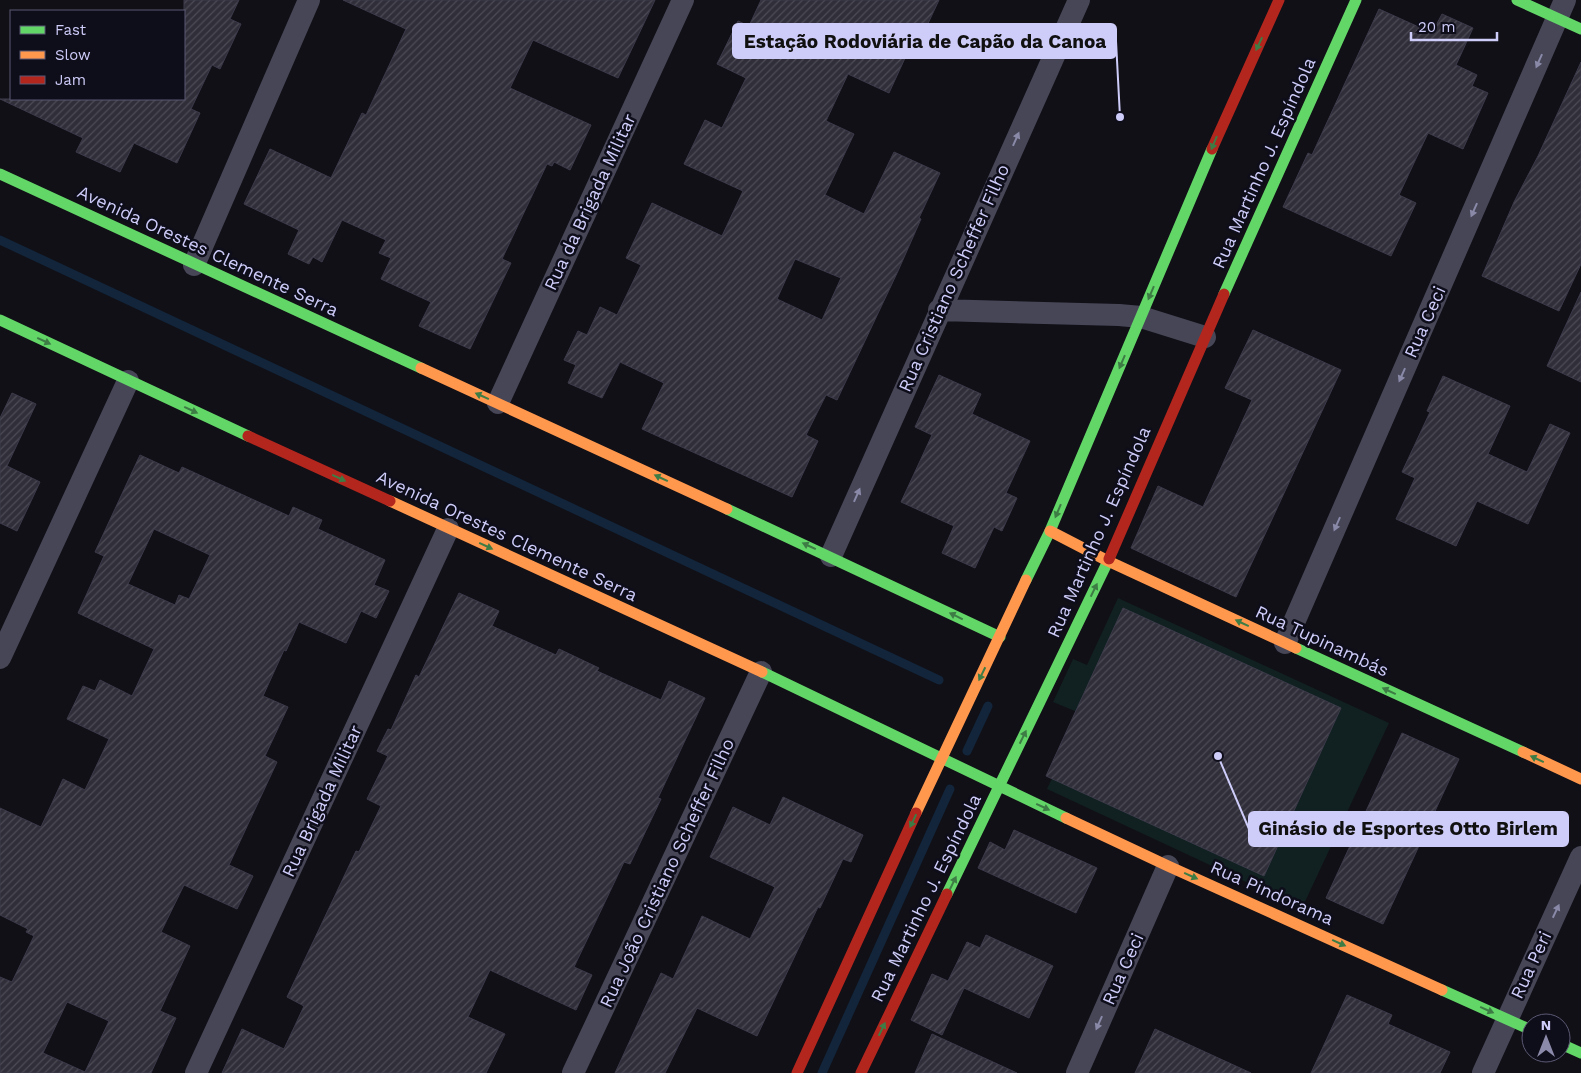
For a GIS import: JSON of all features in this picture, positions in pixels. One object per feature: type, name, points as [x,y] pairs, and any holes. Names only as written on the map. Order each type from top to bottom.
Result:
[{"type":"main road","points":[[797,1073],[941,759],[1050,531],[1233,98],[1279,0]]},
{"type":"main road","name":"Rua Martinho J. Espíndola","points":[[861,1073],[1108,561],[1205,337],[1356,0]]},
{"type":"main road","points":[[1517,0],[1562,9],[1581,30]]},
{"type":"main road","name":"Avenida Orestes Clemente Serra","points":[[0,174],[194,266],[831,556],[1000,637]]},
{"type":"main road","name":"Avenida Orestes Clemente Serra","points":[[0,320],[128,381],[761,672],[999,786]]},
{"type":"main road","name":"Rua Tupinambás","points":[[1050,531],[1108,561],[1581,779]]},
{"type":"main road","name":"Rua Pindorama","points":[[999,786],[1168,866],[1521,1025]]},
{"type":"street","points":[[194,266],[309,0]]},
{"type":"street","name":"Rua da Brigada Militar","points":[[498,403],[683,0]]},
{"type":"street","name":"Rua Cristiano Scheffer Filho","points":[[831,556],[939,310],[1079,0]]},
{"type":"street","name":"Rua Ceci","points":[[1285,643],[1562,9]]},
{"type":"street","points":[[939,310],[1141,317],[1205,337]]},
{"type":"street","points":[[0,658],[128,381]]},
{"type":"street","name":"Rua Brigada Militar","points":[[196,1073],[448,529]]},
{"type":"street","name":"Rua João Cristiano Scheffer Filho","points":[[573,1073],[761,672]]},
{"type":"street","name":"Rua Peri","points":[[1483,1073],[1581,857]]},
{"type":"street","name":"Rua Ceci","points":[[1077,1073],[1168,866]]},
{"type":"shaded area","points":[[1118,598],[1389,723],[1302,908],[1047,789],[1082,714],[1053,702],[1073,659],[1087,665]]},
{"type":"building","points":[[184,0],[239,0],[230,19],[241,24],[220,69],[212,65],[191,109],[200,113],[177,163],[134,143],[120,172],[76,152],[83,138],[0,99],[185,100]]},
{"type":"building","points":[[343,0],[655,0],[618,78],[533,40],[510,88],[591,125],[570,170],[554,162],[552,166],[547,164],[502,259],[511,263],[470,349],[419,326],[431,302],[381,279],[391,258],[379,253],[386,240],[342,220],[322,262],[313,257],[309,264],[288,254],[299,230],[244,204],[270,149],[331,178],[362,113],[366,115],[406,29]]},
{"type":"building","points":[[761,0],[939,0],[917,47],[911,45],[889,93],[848,74],[826,121],[854,134],[825,195],[864,214],[894,152],[940,173],[919,218],[921,219],[898,271],[837,400],[826,395],[806,435],[818,441],[792,497],[642,429],[664,383],[620,362],[602,398],[568,383],[576,365],[564,360],[578,331],[587,335],[600,307],[617,315],[641,265],[626,258],[652,203],[722,236],[743,191],[684,164],[705,120],[722,128],[746,78],[717,64],[738,21],[749,26]],"holes":[[[795,259],[841,278],[822,320],[777,299]]]},
{"type":"building","points":[[1379,9],[1432,33],[1442,14],[1473,28],[1456,65],[1477,75],[1472,86],[1488,93],[1463,149],[1428,133],[1399,195],[1416,203],[1391,256],[1283,207],[1308,153],[1312,155]]},
{"type":"building","points":[[1581,62],[1581,264],[1559,311],[1482,276],[1514,202],[1538,156]]},
{"type":"building","points":[[1581,292],[1581,382],[1547,366]]},
{"type":"building","points":[[1253,330],[1341,370],[1236,597],[1131,548],[1158,486],[1203,507],[1252,400],[1225,388]]},
{"type":"building","points":[[939,375],[981,394],[972,414],[1030,441],[1006,493],[1017,498],[1002,531],[994,527],[975,568],[942,553],[954,526],[901,502],[932,435],[915,427]]},
{"type":"building","points":[[1443,376],[1510,406],[1488,454],[1527,472],[1550,424],[1570,433],[1528,524],[1477,501],[1456,546],[1396,519],[1415,478],[1402,472],[1430,412],[1427,411]]},
{"type":"building","points":[[12,393],[36,404],[7,466],[40,482],[17,531],[0,523],[0,418]]},
{"type":"building","points":[[140,455],[179,473],[182,467],[289,516],[293,507],[322,520],[318,529],[385,560],[374,585],[389,591],[376,618],[361,611],[346,643],[299,622],[286,651],[284,650],[263,696],[288,707],[265,756],[277,762],[229,865],[253,876],[237,909],[184,885],[161,932],[190,946],[160,1011],[176,1018],[151,1073],[0,1073],[0,977],[12,982],[34,936],[26,932],[28,929],[0,915],[0,808],[41,827],[63,779],[85,790],[109,739],[67,719],[83,686],[95,691],[100,680],[132,696],[154,649],[78,613],[104,556],[95,552]],"holes":[[[154,529],[210,555],[189,599],[179,595],[175,605],[128,584]],[[67,1002],[109,1021],[85,1072],[43,1053]]]},
{"type":"building","points":[[459,593],[499,611],[492,626],[556,655],[559,649],[599,668],[597,671],[661,700],[669,681],[705,698],[658,798],[661,799],[630,864],[624,862],[574,967],[592,975],[576,1010],[490,970],[468,1017],[505,1034],[486,1073],[222,1073],[242,1029],[284,1049],[304,1006],[287,997],[356,851],[359,852],[381,806],[367,799],[388,756],[377,751],[388,729],[391,730],[416,675],[419,677]]},
{"type":"building","points":[[1123,608],[1341,708],[1264,876],[1046,776]]},
{"type":"building","points":[[1402,733],[1459,759],[1383,924],[1326,898]]},
{"type":"building","points":[[783,797],[863,835],[851,862],[843,859],[820,908],[818,907],[757,1036],[697,1008],[665,1073],[615,1073],[661,973],[673,979],[702,916],[750,939],[775,887],[710,857],[733,807],[770,825]]},
{"type":"building","points":[[1014,830],[1097,868],[1076,913],[978,868],[990,842],[1005,850]]},
{"type":"building","points":[[986,935],[1053,966],[1029,1018],[964,988],[942,1035],[911,1020],[932,974],[948,981],[967,942],[980,948]]},
{"type":"building","points":[[1347,995],[1392,1015],[1388,1024],[1450,1052],[1440,1073],[1311,1073]]},
{"type":"building","points":[[1155,1029],[1251,1073],[1135,1073]]},
{"type":"building","points":[[932,1034],[1017,1073],[915,1073]]},
{"type":"waterway","points":[[0,240],[939,680]]},
{"type":"waterway","points":[[967,751],[988,706]]},
{"type":"waterway","points":[[822,1073],[950,789]]},
{"type":"traffic: fast","points":[[1224,294],[1356,0]]},
{"type":"traffic: fast","points":[[1517,0],[1581,29]]},
{"type":"traffic: fast","points":[[1026,580],[1050,531],[1212,149]]},
{"type":"traffic: fast","points":[[0,174],[421,368]]},
{"type":"traffic: fast","points":[[0,320],[248,436]]},
{"type":"traffic: fast","points":[[727,509],[1000,637]]},
{"type":"traffic: fast","points":[[947,894],[1109,559]]},
{"type":"traffic: fast","points":[[1296,648],[1523,752]]},
{"type":"traffic: fast","points":[[762,672],[1066,818]]},
{"type":"traffic: fast","points":[[1442,990],[1521,1026]]},
{"type":"traffic: fast","points":[[1571,1048],[1581,1053]]},
{"type":"traffic: slow","points":[[421,368],[727,509]]},
{"type":"traffic: slow","points":[[390,501],[762,672]]},
{"type":"traffic: slow","points":[[1050,531],[1108,561],[1296,648]]},
{"type":"traffic: slow","points":[[916,813],[1026,580]]},
{"type":"traffic: slow","points":[[1523,752],[1581,779]]},
{"type":"traffic: slow","points":[[1066,818],[1442,990]]},
{"type":"traffic: jam","points":[[1212,149],[1279,0]]},
{"type":"traffic: jam","points":[[1109,559],[1224,294]]},
{"type":"traffic: jam","points":[[248,436],[390,501]]},
{"type":"traffic: jam","points":[[797,1073],[916,813]]},
{"type":"traffic: jam","points":[[861,1073],[947,894]]},
{"type":"place","name":"Estação Rodoviária de Capão da Canoa","points":[[1120,117]]},
{"type":"place","name":"Ginásio de Esportes Otto Birlem","points":[[1218,756]]}]
